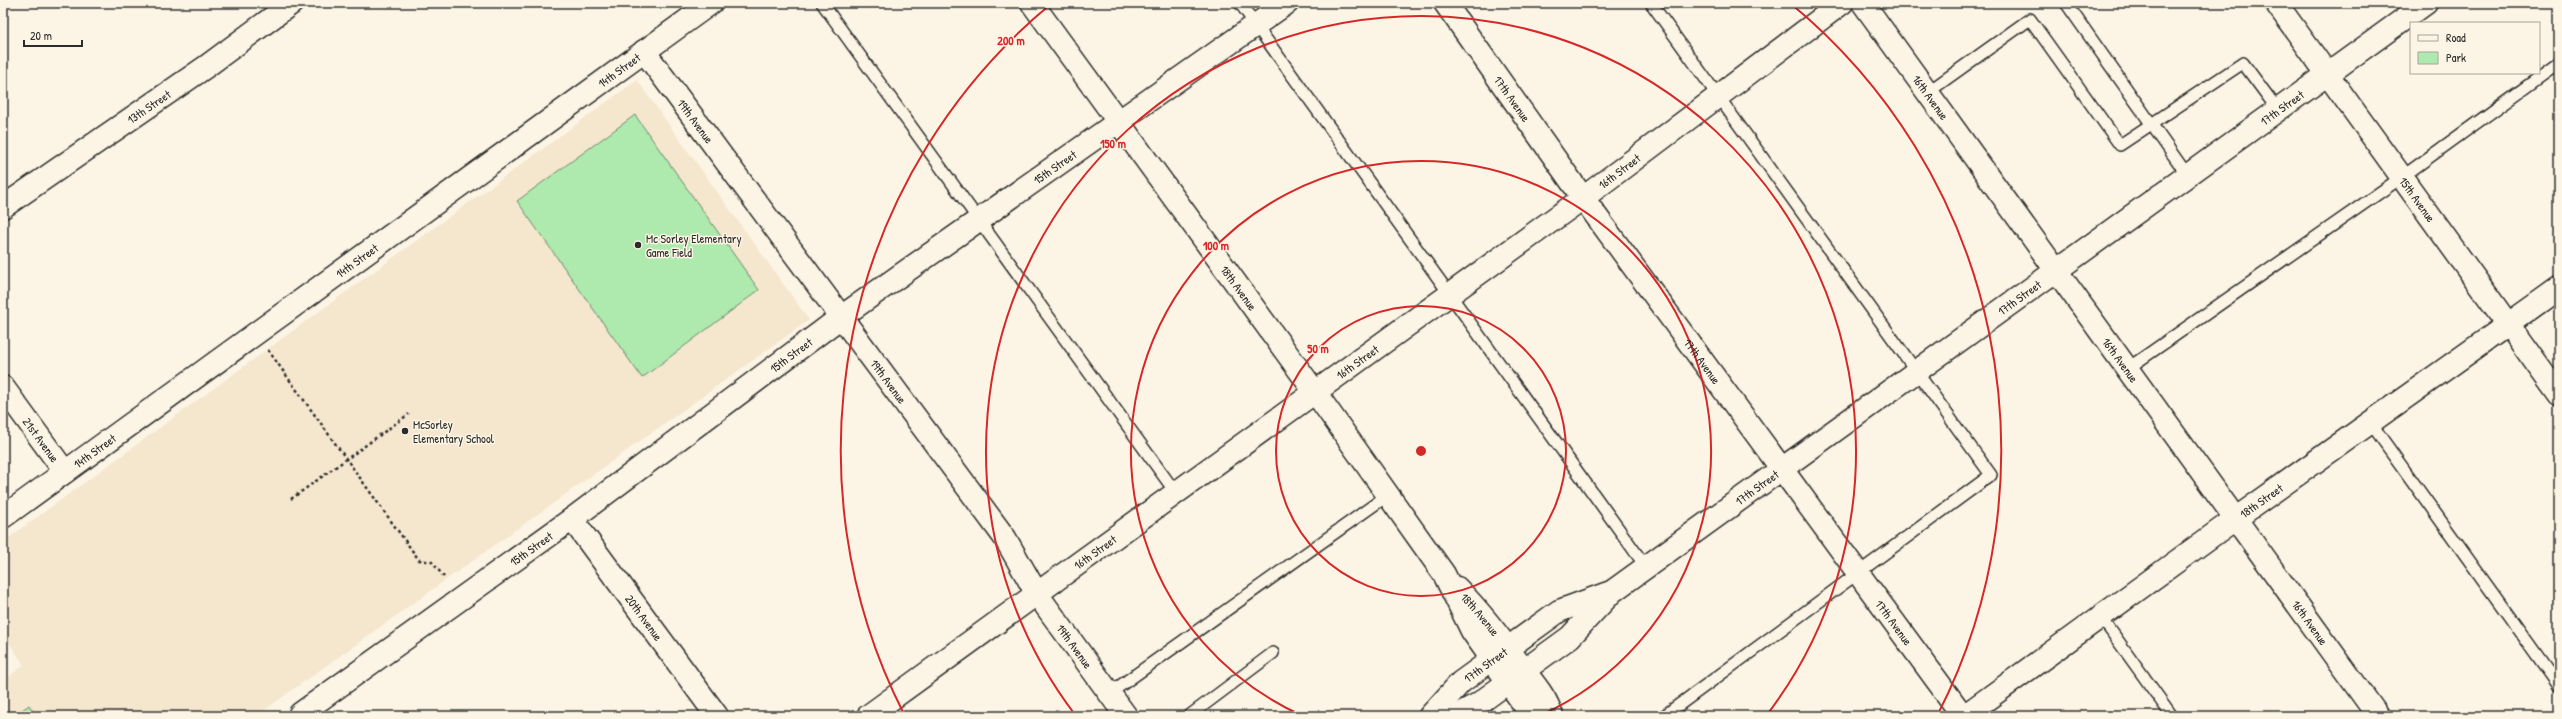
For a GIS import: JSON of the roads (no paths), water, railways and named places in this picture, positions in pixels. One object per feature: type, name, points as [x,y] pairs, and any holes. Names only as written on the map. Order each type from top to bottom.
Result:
[{"type":"street","name":"13th Street","points":[[3,207],[201,70],[292,3]]},
{"type":"street","name":"14th Street","points":[[3,517],[711,3]]},
{"type":"street","name":"18th Avenue","points":[[1032,3],[1116,121],[1315,392],[1444,574],[1479,610],[1500,653],[1517,677],[1532,716]]},
{"type":"street","name":"15th Street","points":[[301,715],[572,519],[841,317],[1116,121],[1256,26],[1287,3]]},
{"type":"street","name":"17th Avenue","points":[[1444,3],[1583,198],[1964,716]]},
{"type":"street","name":"16th Street","points":[[868,716],[1583,198],[1842,3]]},
{"type":"street","name":"16th Avenue","points":[[1864,3],[2378,716]]},
{"type":"street","name":"15th Avenue","points":[[2276,3],[2559,395]]},
{"type":"street","name":"17th Street","points":[[1455,716],[1478,704],[1570,637],[1613,591],[2057,272],[2426,3]]},
{"type":"street","name":"19th Avenue","points":[[644,51],[1005,538],[1037,594],[1126,716]]},
{"type":"street","name":"18th Street","points":[[1964,716],[2235,519],[2559,288]]},
{"type":"street","name":"21st Avenue","points":[[3,387],[65,472]]},
{"type":"street","name":"20th Avenue","points":[[572,519],[717,716]]},
{"type":"street","name":"17th Street","points":[[1430,716],[1461,682],[1559,611],[1613,591]]},
{"type":"street","name":"18th Avenue","points":[[1517,677],[1549,703],[1552,716]]},
{"type":"lane","points":[[822,3],[1176,493]]},
{"type":"lane","points":[[1240,3],[1646,567]]},
{"type":"lane","points":[[1651,3],[1991,475],[1859,574],[1664,716]]},
{"type":"lane","points":[[2066,3],[2188,176]]},
{"type":"lane","points":[[1928,92],[2030,19],[2120,145],[2243,63],[2278,110]]},
{"type":"lane","points":[[2127,369],[2402,177],[2559,63]]},
{"type":"lane","points":[[2370,422],[2559,686]]},
{"type":"lane","points":[[1110,693],[1388,495]]},
{"type":"lane","points":[[2101,617],[2172,716]]},
{"type":"lane","points":[[1188,716],[1273,653]]},
{"type":"place","name":"Mc Sorley Elementary Game Field","points":[[638,245]]},
{"type":"place","name":"McSorley Elementary School","points":[[405,431]]}]
